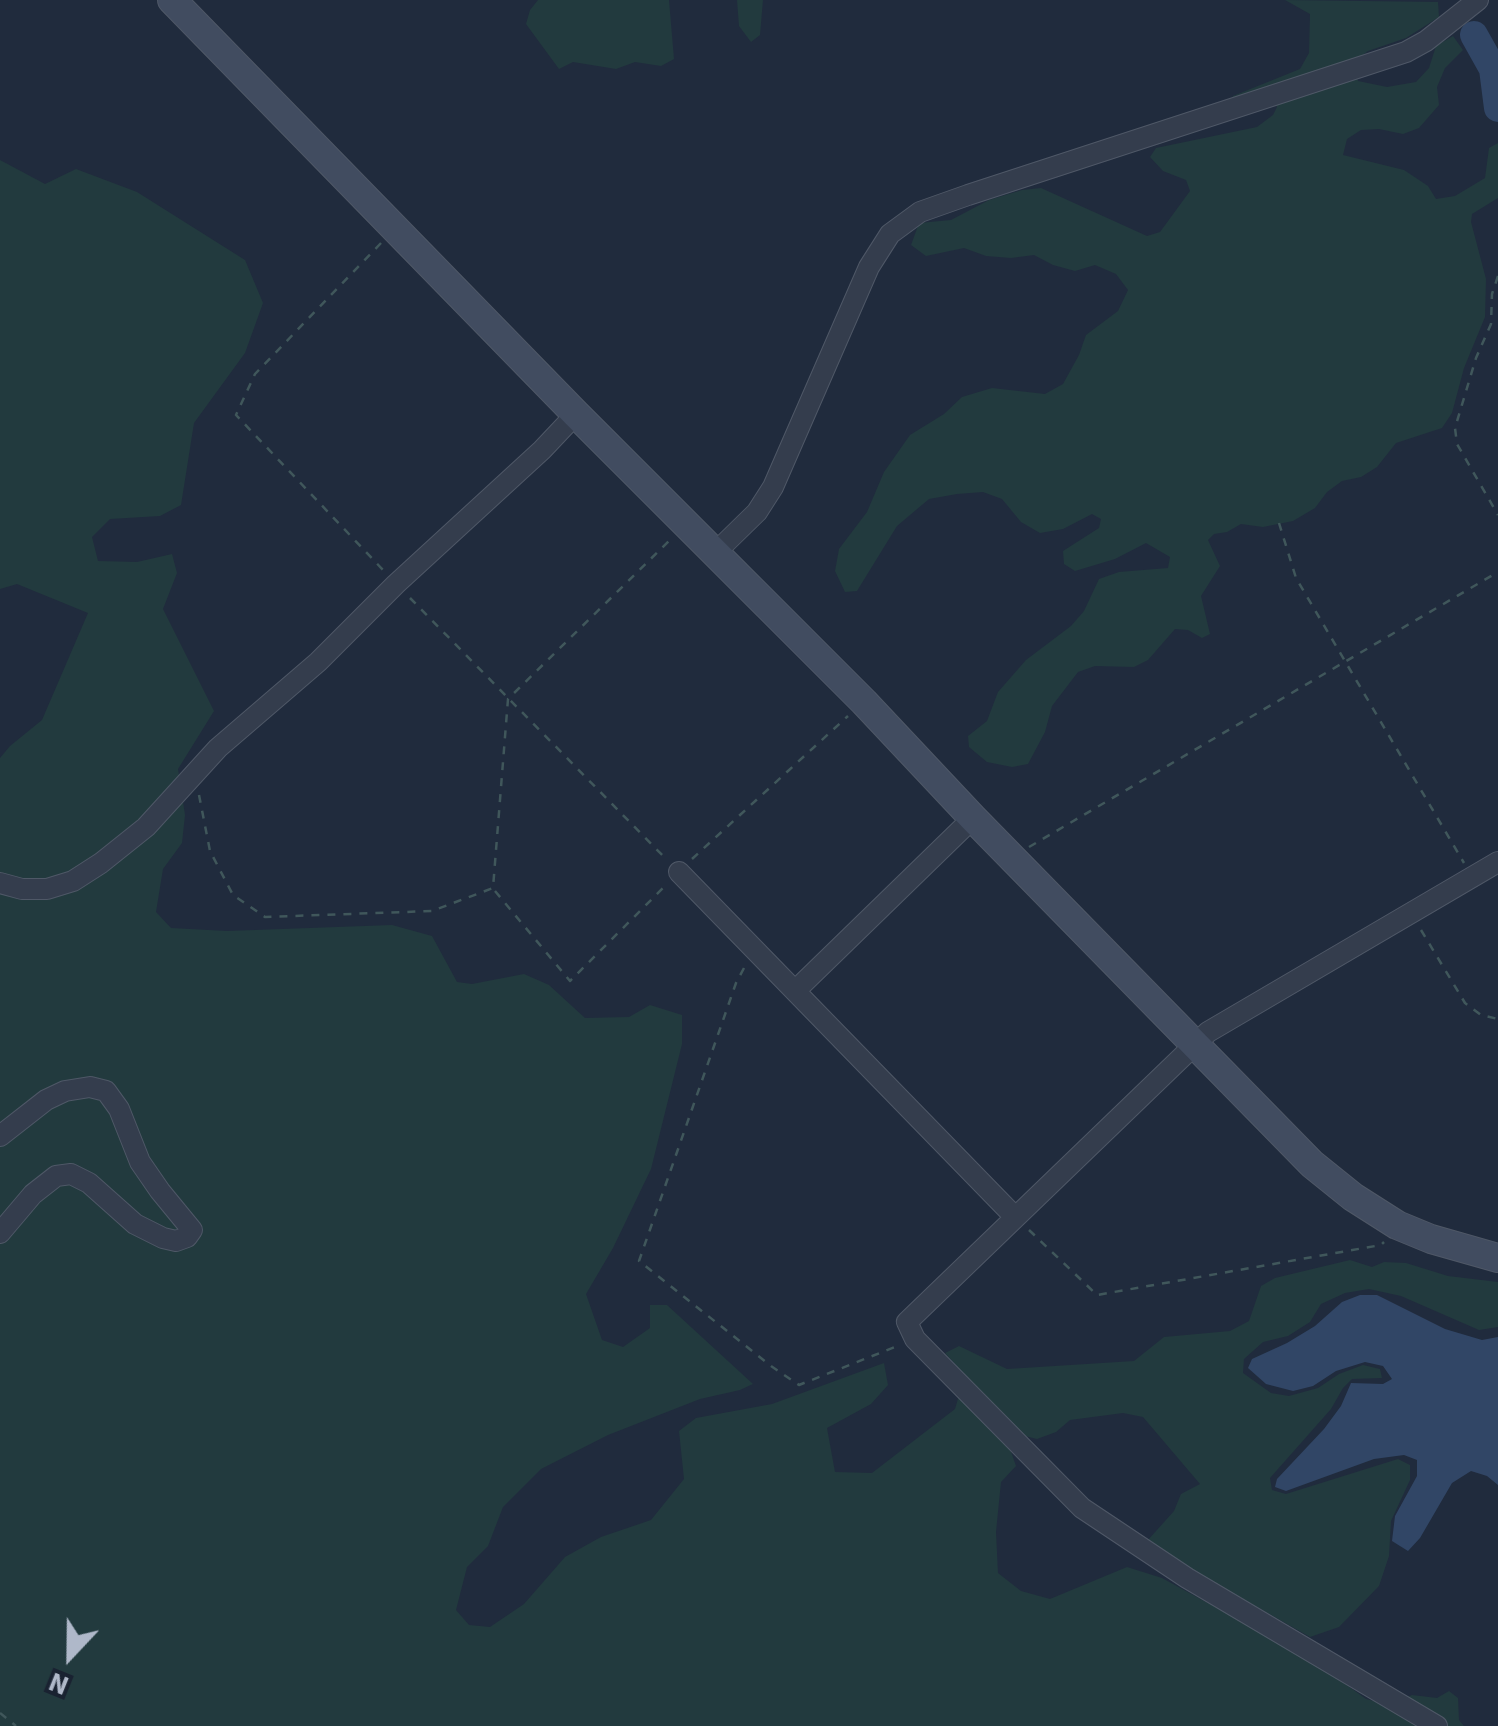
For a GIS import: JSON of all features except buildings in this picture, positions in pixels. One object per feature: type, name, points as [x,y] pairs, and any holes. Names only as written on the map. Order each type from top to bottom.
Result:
[{"type":"street","points":[[172,0],[864,702],[1012,859],[1312,1164],[1353,1198],[1397,1225],[1498,1258]]},
{"type":"street","points":[[716,552],[757,512],[773,487],[868,268],[890,234],[920,212],[1406,52],[1478,0]]},
{"type":"street","points":[[0,882],[22,889],[47,889],[74,881],[101,864],[146,827],[218,748],[318,662],[576,414]]},
{"type":"street","points":[[795,991],[973,818]]},
{"type":"street","points":[[1437,1726],[1186,1578],[1082,1508],[915,1340],[907,1322],[1208,1032],[1498,862]]},
{"type":"street","points":[[679,872],[1014,1216]]},
{"type":"street","points":[[0,1136],[65,1090],[90,1087],[106,1091],[119,1109],[140,1162],[192,1230],[187,1238],[163,1238],[136,1224],[89,1183],[70,1174],[56,1176],[33,1194],[0,1233]]},
{"type":"path","points":[[395,228],[255,374],[236,415],[508,700],[679,872]]},
{"type":"path","points":[[1498,276],[1492,294],[1491,324],[1476,358],[1455,428],[1457,444],[1498,515]]},
{"type":"path","points":[[1279,523],[1296,578],[1472,876]]},
{"type":"path","points":[[687,524],[508,700],[492,888],[570,981],[679,872],[864,702]]},
{"type":"path","points":[[1012,859],[1498,572]]},
{"type":"path","points":[[194,776],[210,850],[233,896],[265,917],[432,912],[492,888]]},
{"type":"path","points":[[1410,912],[1465,1003],[1481,1016],[1498,1019]]},
{"type":"path","points":[[754,952],[736,983],[639,1260],[799,1385],[915,1340]]},
{"type":"path","points":[[1014,1216],[1098,1295],[1382,1244],[1397,1225]]},
{"type":"path","points":[[0,1712],[16,1726]]},
{"type":"green space","points":[[538,0],[669,0],[674,59],[661,66],[635,62],[616,69],[573,62],[559,69],[526,24]]},
{"type":"green space","points":[[737,0],[763,0],[760,35],[751,42],[739,26]]},
{"type":"green space","points":[[1285,0],[1438,2],[1439,17],[1406,38],[1368,51],[1352,63],[1358,81],[1387,87],[1416,82],[1429,68],[1436,46],[1453,36],[1463,50],[1445,68],[1437,87],[1439,105],[1419,128],[1403,134],[1361,130],[1347,139],[1343,155],[1404,170],[1428,186],[1436,199],[1455,196],[1485,178],[1489,148],[1498,143],[1498,198],[1472,214],[1471,222],[1486,279],[1485,317],[1464,368],[1452,413],[1442,428],[1396,443],[1377,467],[1361,477],[1342,481],[1315,508],[1293,521],[1263,527],[1241,524],[1214,534],[1208,540],[1220,566],[1201,596],[1210,634],[1202,638],[1188,630],[1175,629],[1148,660],[1134,667],[1095,666],[1078,672],[1052,706],[1045,732],[1028,764],[1012,767],[987,762],[969,747],[968,736],[987,721],[998,692],[1026,660],[1071,626],[1084,611],[1099,579],[1119,572],[1168,568],[1170,557],[1146,543],[1115,559],[1075,571],[1064,564],[1063,551],[1099,528],[1101,519],[1092,514],[1063,529],[1040,533],[1021,522],[1002,499],[983,492],[957,494],[929,499],[897,526],[857,591],[845,592],[835,571],[839,549],[867,512],[884,472],[910,435],[944,414],[962,397],[992,388],[1045,394],[1063,384],[1086,335],[1118,311],[1128,290],[1116,274],[1095,265],[1075,271],[1034,255],[986,256],[964,248],[926,256],[911,245],[919,223],[951,220],[989,200],[1041,188],[1147,236],[1160,232],[1190,191],[1186,180],[1163,171],[1150,157],[1156,148],[1257,127],[1277,107],[1269,92],[1230,104],[1233,96],[1300,69],[1309,53],[1310,14]]},
{"type":"green space","points":[[0,160],[45,184],[76,169],[137,192],[245,260],[263,303],[245,353],[194,423],[181,505],[160,516],[110,519],[92,537],[98,561],[137,562],[172,554],[177,573],[163,609],[214,711],[178,769],[185,815],[182,843],[163,869],[156,912],[171,928],[227,931],[392,925],[432,936],[457,982],[472,984],[524,974],[549,985],[585,1018],[629,1017],[650,1005],[682,1015],[682,1044],[651,1169],[586,1294],[602,1340],[623,1347],[650,1328],[650,1305],[667,1305],[753,1384],[700,1399],[608,1435],[541,1469],[503,1507],[488,1546],[467,1567],[456,1610],[469,1625],[490,1627],[524,1604],[565,1557],[601,1537],[651,1520],[684,1479],[679,1431],[696,1418],[772,1404],[884,1363],[888,1385],[871,1404],[827,1428],[835,1472],[872,1473],[955,1409],[965,1375],[945,1353],[959,1346],[1007,1369],[1134,1361],[1164,1337],[1230,1331],[1249,1321],[1261,1286],[1275,1278],[1350,1260],[1372,1267],[1384,1262],[1406,1263],[1448,1276],[1498,1282],[1498,1327],[1479,1330],[1401,1296],[1369,1289],[1345,1293],[1321,1304],[1310,1322],[1288,1336],[1263,1342],[1244,1359],[1243,1373],[1271,1393],[1289,1396],[1318,1388],[1363,1365],[1380,1369],[1382,1378],[1352,1379],[1270,1478],[1272,1490],[1286,1494],[1398,1459],[1410,1465],[1410,1480],[1391,1521],[1389,1556],[1379,1586],[1339,1627],[1310,1637],[1190,1569],[1148,1540],[1174,1511],[1181,1494],[1200,1484],[1143,1417],[1123,1413],[1070,1420],[1056,1432],[1037,1439],[1021,1435],[1009,1446],[1016,1466],[1001,1482],[996,1532],[998,1573],[1021,1591],[1050,1599],[1127,1567],[1162,1578],[1312,1660],[1366,1699],[1391,1705],[1412,1695],[1437,1698],[1449,1691],[1458,1698],[1459,1720],[1464,1726],[0,1726],[0,758],[42,720],[88,613],[17,584],[0,589]]},
{"type":"water","points":[[1360,1295],[1377,1295],[1445,1329],[1482,1340],[1498,1337],[1498,1485],[1471,1471],[1452,1483],[1420,1538],[1408,1551],[1392,1541],[1395,1516],[1417,1476],[1417,1460],[1404,1455],[1374,1459],[1286,1491],[1275,1487],[1277,1479],[1341,1406],[1351,1383],[1383,1384],[1392,1379],[1383,1366],[1365,1362],[1293,1391],[1266,1384],[1248,1368],[1252,1359],[1287,1343],[1315,1326],[1342,1302]]},
{"type":"waterway","points":[[1474,35],[1493,69],[1498,108]]}]
